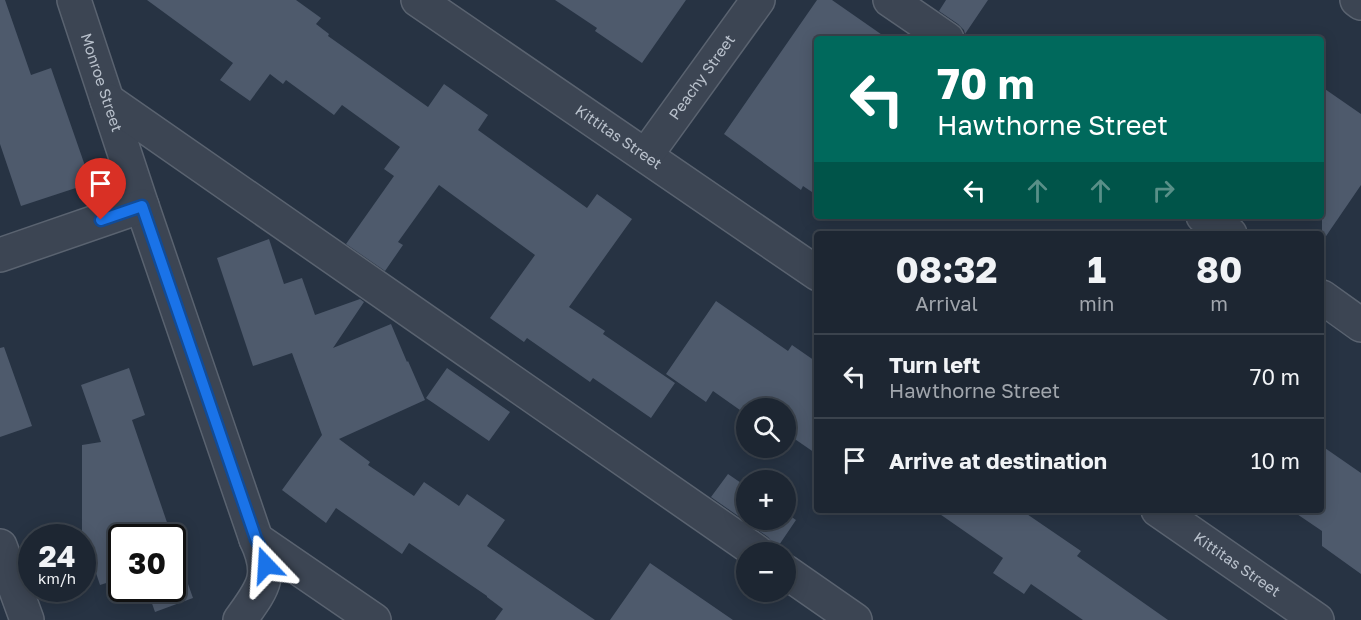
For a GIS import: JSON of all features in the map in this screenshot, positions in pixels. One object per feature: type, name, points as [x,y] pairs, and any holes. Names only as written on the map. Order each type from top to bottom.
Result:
[{"type":"street","name":"Monroe Street","points":[[74,0],[142,206],[256,539],[263,553],[266,565],[264,581],[240,620]]},
{"type":"street","name":"Kittitas Street","points":[[418,0],[814,271]]},
{"type":"street","name":"Peachy Street","points":[[646,155],[758,0]]},
{"type":"street","points":[[890,0],[943,36]]},
{"type":"street","points":[[1357,0],[1361,3]]},
{"type":"street","points":[[107,100],[743,542]]},
{"type":"street","points":[[0,255],[142,206]]},
{"type":"street","points":[[1208,219],[1226,231]]},
{"type":"street","points":[[1324,298],[1361,325]]},
{"type":"street","name":"Kittitas Street","points":[[1162,513],[1317,620]]},
{"type":"street","points":[[256,539],[374,620]]},
{"type":"street","points":[[0,546],[27,620]]},
{"type":"street","points":[[796,579],[855,620]]},
{"type":"building","points":[[0,0],[5,0],[31,75],[51,68],[91,183],[21,206],[0,144]]},
{"type":"building","points":[[147,0],[296,0],[321,18],[316,24],[329,34],[328,36],[428,107],[444,84],[488,115],[478,130],[587,208],[597,194],[632,219],[569,307],[605,331],[603,334],[675,383],[651,418],[593,378],[590,382],[527,338],[524,342],[490,318],[535,255],[439,185],[398,242],[403,245],[385,271],[346,244],[394,176],[384,169],[400,147],[342,105],[334,115],[286,80],[283,84],[270,74],[250,101],[220,80],[233,63]]},
{"type":"building","points":[[555,0],[686,0],[642,63],[595,31],[597,28]]},
{"type":"building","points":[[817,0],[832,0],[884,36],[814,36],[814,193],[803,186],[801,190],[724,134]]},
{"type":"building","points":[[946,0],[988,0],[965,34],[958,24],[939,11]]},
{"type":"building","points":[[1324,88],[1361,114],[1361,185],[1324,239],[1324,231],[1322,231],[1322,219],[1324,219]]},
{"type":"building","points":[[269,239],[284,284],[302,278],[315,315],[360,299],[364,302],[333,348],[391,324],[425,400],[339,439],[370,462],[368,465],[414,496],[424,482],[459,506],[467,494],[505,520],[487,546],[595,620],[495,620],[503,609],[409,543],[402,554],[336,508],[326,523],[282,490],[322,435],[292,353],[253,366],[217,258]]},
{"type":"building","points":[[716,301],[788,351],[792,345],[814,360],[814,452],[796,440],[796,398],[736,398],[736,407],[713,391],[706,402],[666,374]]},
{"type":"building","points":[[4,347],[32,426],[0,437],[0,348]]},
{"type":"building","points":[[129,368],[145,415],[132,420],[168,524],[108,524],[108,582],[100,585],[96,573],[96,524],[82,524],[82,445],[101,442],[81,385]]},
{"type":"building","points":[[447,368],[510,412],[489,441],[426,398]]},
{"type":"building","points":[[1324,447],[1361,473],[1361,574],[1322,546],[1322,531],[1295,513],[1324,513]]},
{"type":"building","points":[[728,474],[736,479],[736,515],[711,497]]},
{"type":"building","points":[[938,513],[1025,513],[1081,551],[1077,556],[1168,620],[1083,620],[1031,584],[1024,594],[993,573],[1003,558]]},
{"type":"building","points":[[758,530],[789,530],[781,542],[772,542]]},
{"type":"building","points":[[650,563],[733,620],[610,620]]},
{"type":"building","points":[[186,578],[193,598],[186,601]]},
{"type":"building","points":[[152,602],[182,602],[155,612]]},
{"type":"route","points":[[101,220],[142,206],[266,565]]}]
